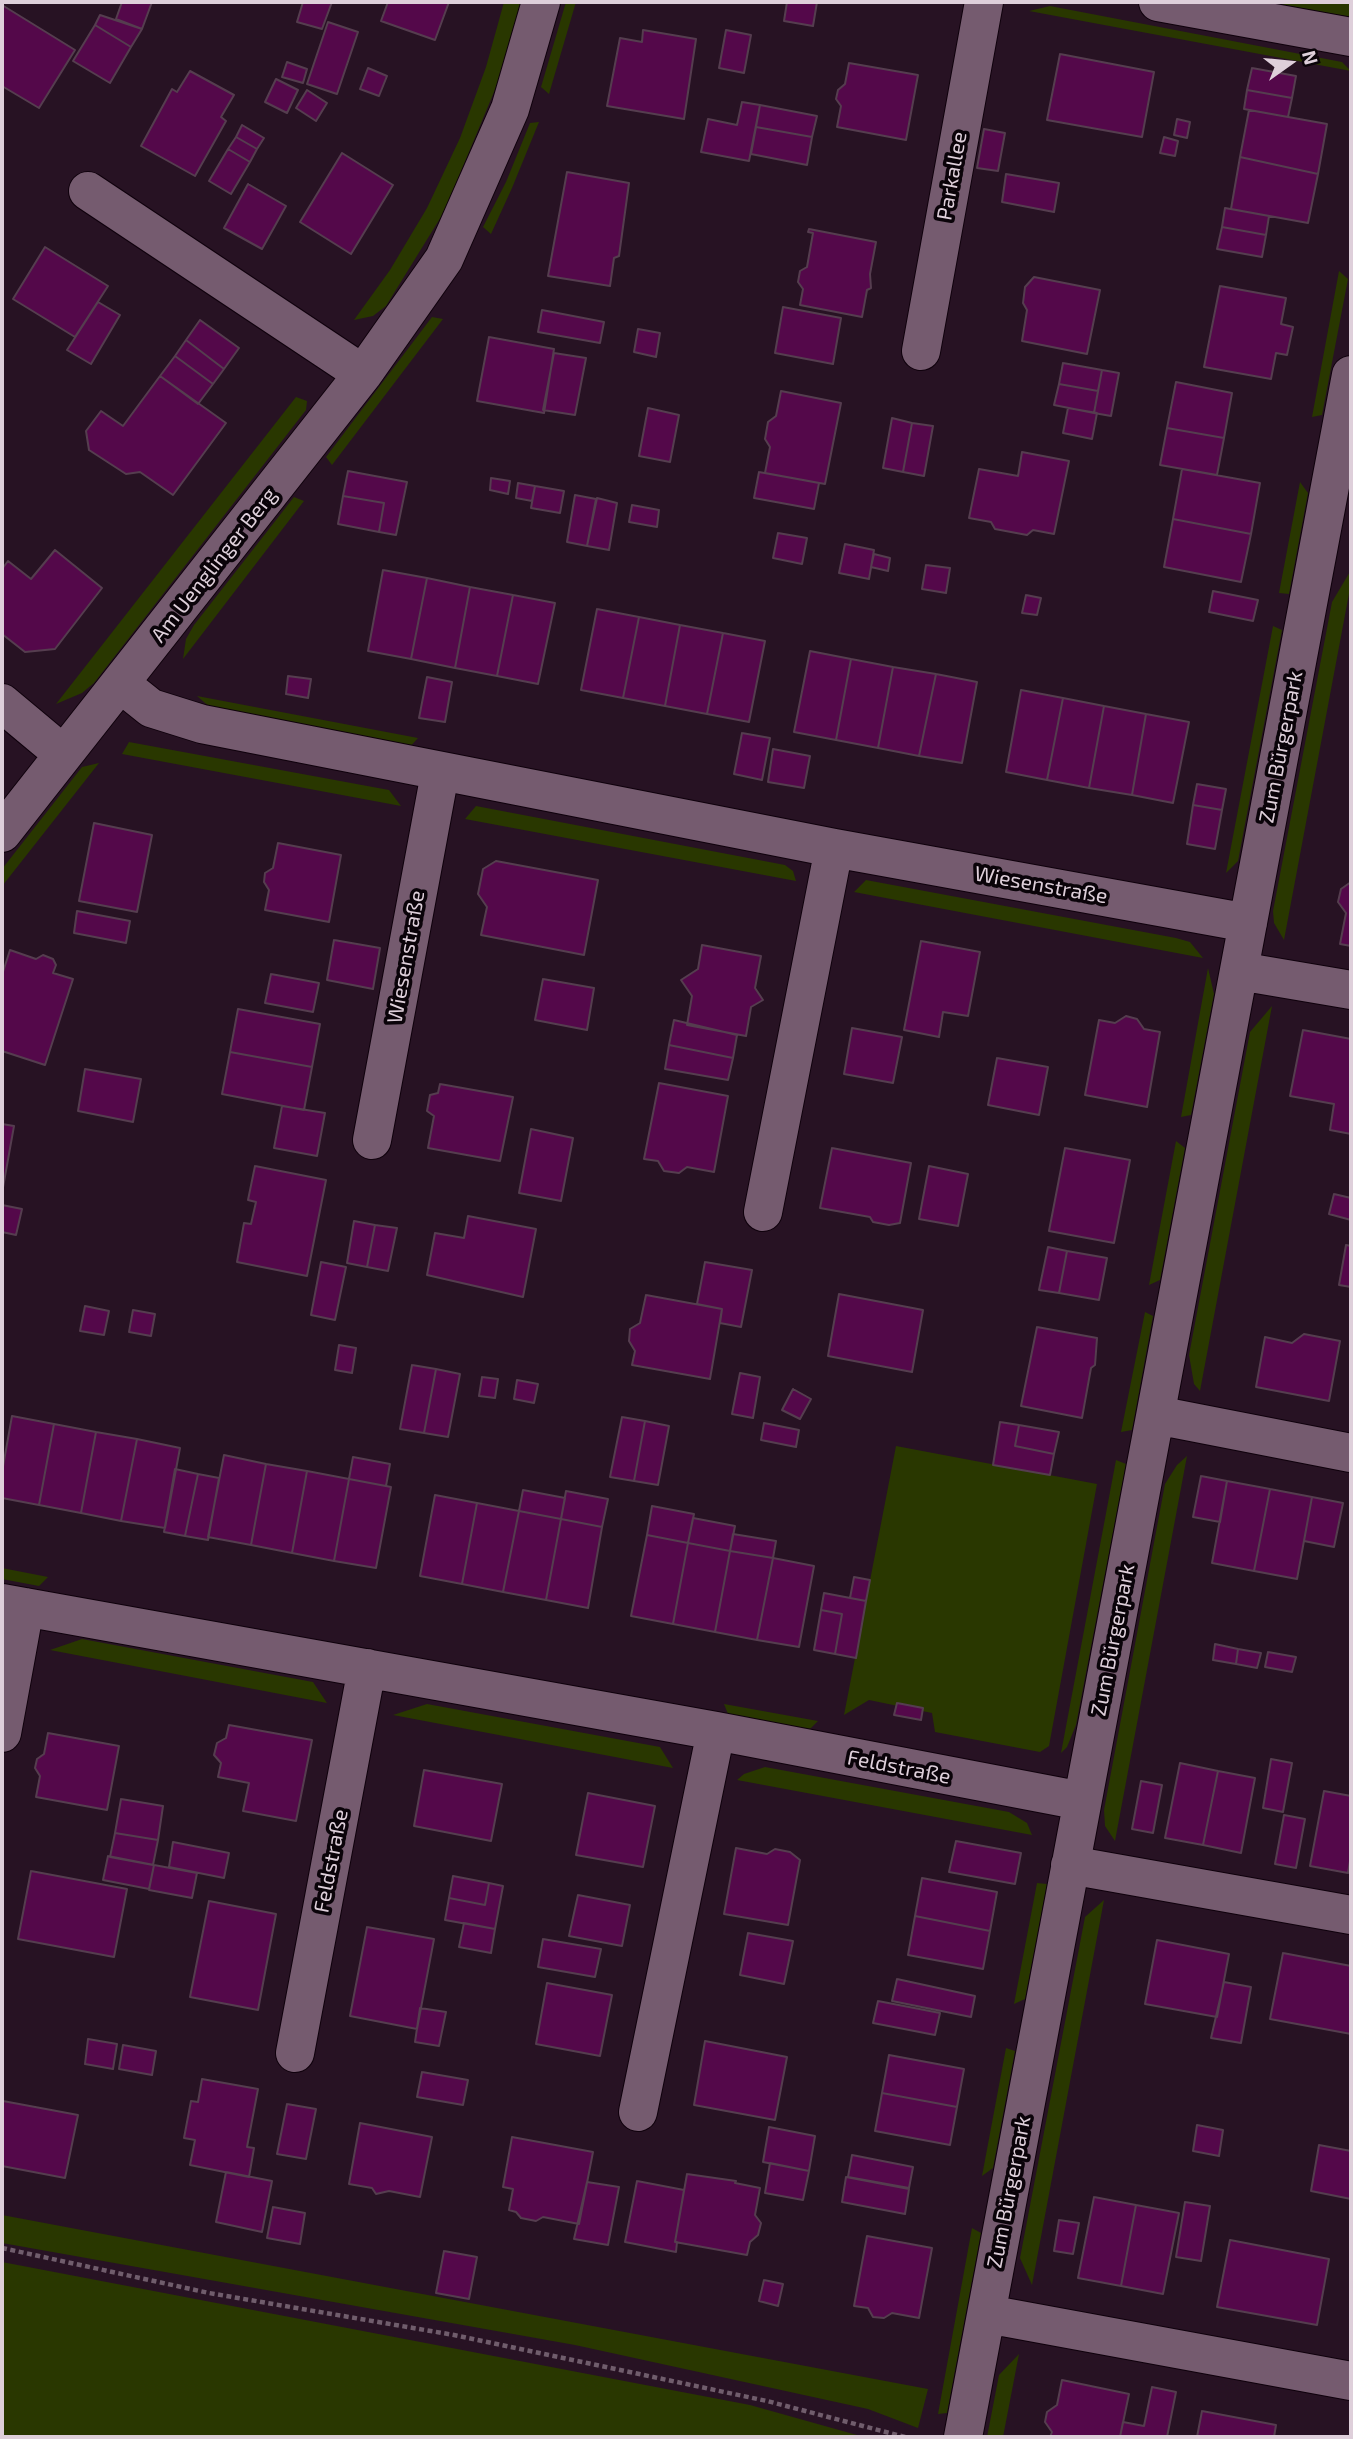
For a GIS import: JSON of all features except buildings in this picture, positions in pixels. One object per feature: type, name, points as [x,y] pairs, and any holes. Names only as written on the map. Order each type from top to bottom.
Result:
[{"type":"street","name":"Am Uenglinger Berg","points":[[2,833],[363,374],[444,260],[510,109],[541,2]]},
{"type":"street","name":"Parkallee","points":[[921,351],[984,2]]},
{"type":"street","points":[[1158,2],[1351,37]]},
{"type":"street","points":[[88,191],[363,374]]},
{"type":"street","name":"Zum Bürgerpark","points":[[963,2437],[1248,923],[1337,527],[1351,375]]},
{"type":"street","name":"Wiesenstraße","points":[[121,684],[151,708],[202,724],[440,773],[834,848],[1248,923]]},
{"type":"street","points":[[2,703],[63,754]]},
{"type":"street","name":"Wiesenstraße","points":[[372,1140],[440,773]]},
{"type":"street","points":[[763,1212],[834,848]]},
{"type":"street","points":[[1239,971],[1351,990]]},
{"type":"street","points":[[1156,1415],[1351,1453]]},
{"type":"street","name":"Feldstraße","points":[[2,1733],[13,1605],[716,1731],[1082,1801]]},
{"type":"street","name":"Feldstraße","points":[[295,2053],[368,1668]]},
{"type":"street","points":[[638,2112],[716,1731]]},
{"type":"street","points":[[1070,1865],[1351,1915]]},
{"type":"street","points":[[987,2314],[1351,2381]]},
{"type":"path","points":[[2,2248],[209,2292],[454,2335],[767,2402],[905,2437]]},
{"type":"green space","points":[[504,2],[522,2],[499,80],[444,212],[386,306],[373,316],[354,320],[390,270],[427,208],[460,138],[486,67]]},
{"type":"green space","points":[[566,2],[576,2],[549,94],[541,87]]},
{"type":"green space","points":[[1268,2],[1351,2],[1351,17]]},
{"type":"green space","points":[[1050,6],[1342,62],[1351,71],[1029,11]]},
{"type":"green space","points":[[539,122],[491,234],[483,227],[506,182],[530,123]]},
{"type":"green space","points":[[1339,271],[1348,279],[1322,415],[1312,417]]},
{"type":"green space","points":[[432,317],[443,319],[332,465],[326,457]]},
{"type":"green space","points":[[296,397],[307,401],[306,410],[94,683],[82,693],[56,704]]},
{"type":"green space","points":[[1300,482],[1308,493],[1289,594],[1279,593]]},
{"type":"green space","points":[[294,497],[304,501],[183,659],[186,639],[194,625]]},
{"type":"green space","points":[[1351,570],[1351,583],[1284,940],[1274,923],[1273,911],[1332,602]]},
{"type":"green space","points":[[1273,626],[1282,630],[1238,861],[1226,873]]},
{"type":"green space","points":[[197,696],[418,738],[409,748],[212,709]]},
{"type":"green space","points":[[129,742],[389,790],[401,806],[122,754]]},
{"type":"green space","points":[[99,763],[3,885],[2,869],[82,767]]},
{"type":"green space","points":[[476,806],[785,865],[793,871],[796,881],[465,819]]},
{"type":"green space","points":[[866,880],[1176,938],[1190,942],[1203,958],[854,892]]},
{"type":"green space","points":[[1208,968],[1214,994],[1191,1115],[1181,1117]]},
{"type":"green space","points":[[1272,1006],[1200,1391],[1194,1384],[1189,1355],[1250,1032]]},
{"type":"green space","points":[[1176,1141],[1185,1148],[1160,1280],[1149,1285]]},
{"type":"green space","points":[[1145,1312],[1153,1316],[1132,1430],[1121,1432]]},
{"type":"green space","points":[[896,1446],[1097,1484],[1049,1746],[1040,1752],[935,1732],[932,1713],[869,1700],[844,1715]]},
{"type":"green space","points":[[1187,1456],[1115,1841],[1105,1826],[1104,1810],[1165,1484],[1177,1465]]},
{"type":"green space","points":[[1116,1460],[1126,1464],[1076,1725],[1067,1747],[1061,1753]]},
{"type":"green space","points":[[2,1568],[48,1577],[39,1586],[2,1579]]},
{"type":"green space","points":[[82,1639],[313,1682],[327,1703],[50,1650]]},
{"type":"green space","points":[[427,1704],[660,1747],[673,1768],[393,1715]]},
{"type":"green space","points":[[724,1704],[818,1721],[810,1729],[728,1714]]},
{"type":"green space","points":[[765,1767],[1009,1812],[1027,1823],[1032,1835],[737,1780],[744,1774]]},
{"type":"green space","points":[[1037,1883],[1047,1884],[1025,1999],[1014,2004]]},
{"type":"green space","points":[[1104,1900],[1032,2285],[1020,2258],[1085,1917]]},
{"type":"green space","points":[[1006,2048],[1015,2051],[993,2168],[982,2176]]},
{"type":"green space","points":[[2,2215],[928,2389],[918,2428],[868,2409],[575,2345],[2,2243]]},
{"type":"green space","points":[[972,2228],[981,2233],[947,2413],[938,2414]]},
{"type":"green space","points":[[2,2262],[750,2405],[864,2437],[2,2437]]},
{"type":"green space","points":[[1019,2354],[1003,2437],[987,2437],[999,2375]]}]
